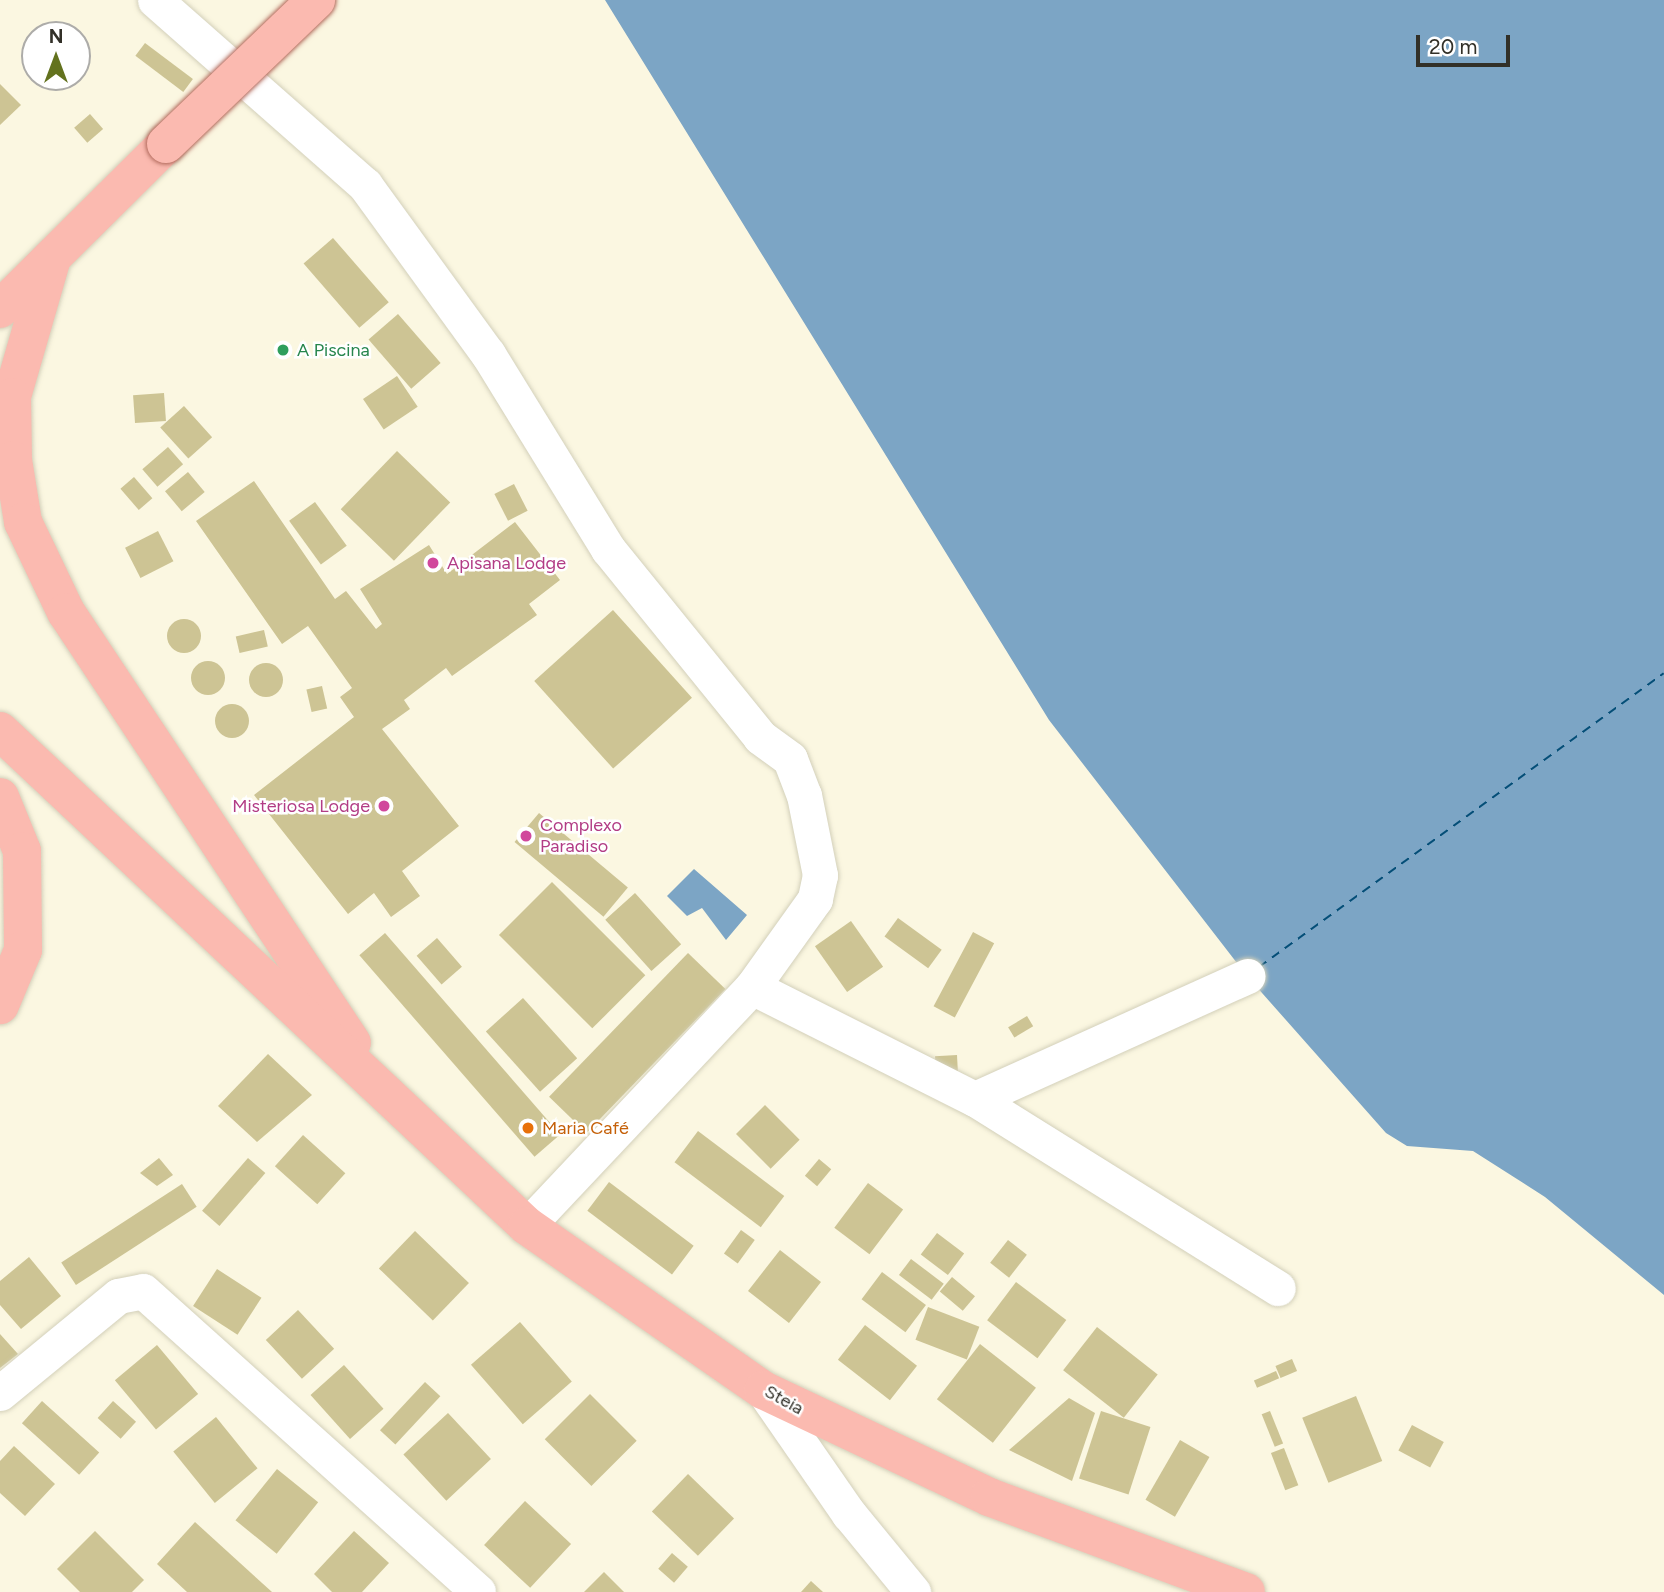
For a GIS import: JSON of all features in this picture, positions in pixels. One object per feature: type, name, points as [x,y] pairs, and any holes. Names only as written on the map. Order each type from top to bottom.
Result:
[{"type":"main road","points":[[0,309],[316,0]]},
{"type":"main road","points":[[0,279],[52,258]]},
{"type":"main road","points":[[52,258],[12,397],[13,460],[23,522],[66,612],[387,1096]]},
{"type":"main road","points":[[0,731],[387,1096]]},
{"type":"main road","points":[[0,797],[22,851],[23,950],[0,1005]]},
{"type":"main road","name":"Steia","points":[[387,1096],[527,1226],[763,1390],[989,1497],[1246,1592]]},
{"type":"street","points":[[155,0],[201,36],[365,185],[488,354],[608,549],[760,737],[790,759],[804,795],[820,875],[815,899],[752,987],[527,1226]]},
{"type":"street","points":[[975,1099],[1247,976]]},
{"type":"street","points":[[752,987],[975,1099],[1278,1288]]},
{"type":"street","points":[[0,1393],[118,1296],[143,1291],[478,1592]]},
{"type":"street","points":[[763,1390],[849,1514],[912,1592]]},
{"type":"water","points":[[605,0],[1664,0],[1664,1295],[1545,1197],[1473,1151],[1407,1146],[1386,1133],[1247,976],[1049,720]]},
{"type":"water","points":[[694,869],[747,915],[726,940],[702,908],[687,916],[667,896]]},
{"type":"building","points":[[145,43],[193,79],[183,92],[135,56]]},
{"type":"building","points":[[0,84],[21,105],[0,125]]},
{"type":"building","points":[[90,114],[103,129],[87,143],[74,128]]},
{"type":"building","points":[[333,238],[389,302],[359,328],[304,264]]},
{"type":"building","points":[[398,314],[441,363],[411,389],[369,340]]},
{"type":"building","points":[[397,376],[418,407],[384,430],[363,399]]},
{"type":"building","points":[[164,393],[166,421],[135,423],[133,395]]},
{"type":"building","points":[[184,406],[212,437],[188,459],[160,427]]},
{"type":"building","points":[[168,447],[183,464],[157,487],[142,469]]},
{"type":"building","points":[[397,451],[450,502],[394,561],[341,509]]},
{"type":"building","points":[[188,472],[205,492],[182,511],[165,491]]},
{"type":"building","points":[[134,477],[152,498],[139,510],[120,489]]},
{"type":"building","points":[[254,481],[335,599],[346,591],[376,629],[382,624],[360,589],[429,545],[447,574],[515,522],[560,580],[529,604],[537,615],[452,676],[446,668],[404,700],[410,709],[382,729],[459,826],[402,871],[420,896],[391,917],[374,893],[348,914],[254,795],[354,717],[340,697],[352,688],[308,626],[282,644],[196,521]]},
{"type":"building","points":[[514,484],[528,511],[508,521],[494,494]]},
{"type":"building","points":[[315,502],[347,546],[321,564],[289,521]]},
{"type":"building","points":[[158,531],[173,561],[140,578],[125,548]]},
{"type":"building","points":[[613,610],[692,698],[613,769],[534,681]]},
{"type":"building","points":[[184,619],[196,624],[201,636],[196,648],[184,653],[172,648],[167,636],[172,624]]},
{"type":"building","points":[[264,630],[268,647],[240,653],[236,637]]},
{"type":"building","points":[[208,661],[220,666],[225,678],[220,690],[208,695],[196,690],[191,678],[196,666]]},
{"type":"building","points":[[266,663],[278,668],[283,680],[278,692],[266,697],[254,692],[249,680],[254,668]]},
{"type":"building","points":[[322,686],[327,708],[312,712],[306,690]]},
{"type":"building","points":[[232,704],[244,709],[249,721],[244,733],[232,738],[220,733],[215,721],[220,709]]},
{"type":"building","points":[[539,813],[628,888],[603,917],[515,842]]},
{"type":"building","points":[[552,882],[645,975],[592,1028],[499,935]]},
{"type":"building","points":[[635,893],[681,944],[651,971],[605,920]]},
{"type":"building","points":[[898,918],[942,950],[928,968],[884,937]]},
{"type":"building","points":[[851,921],[883,967],[847,992],[815,946]]},
{"type":"building","points":[[973,932],[994,943],[955,1017],[934,1006]]},
{"type":"building","points":[[385,933],[560,1135],[535,1157],[359,955]]},
{"type":"building","points":[[437,938],[462,967],[442,984],[417,956]]},
{"type":"building","points":[[688,953],[725,989],[586,1133],[549,1097]]},
{"type":"building","points":[[523,998],[577,1058],[540,1092],[486,1031]]},
{"type":"building","points":[[1027,1016],[1033,1026],[1014,1038],[1008,1027]]},
{"type":"building","points":[[268,1054],[312,1095],[257,1142],[218,1106]]},
{"type":"building","points":[[957,1055],[958,1072],[936,1073],[935,1056]]},
{"type":"building","points":[[765,1105],[800,1140],[771,1169],[736,1134]]},
{"type":"building","points":[[698,1131],[784,1196],[761,1227],[675,1162]]},
{"type":"building","points":[[303,1135],[345,1173],[317,1204],[275,1166]]},
{"type":"building","points":[[159,1158],[173,1175],[157,1186],[140,1173]]},
{"type":"building","points":[[248,1158],[265,1173],[219,1226],[202,1211]]},
{"type":"building","points":[[819,1159],[831,1169],[817,1186],[805,1176]]},
{"type":"building","points":[[609,1182],[694,1246],[672,1275],[587,1211]]},
{"type":"building","points":[[868,1183],[903,1209],[869,1254],[834,1228]]},
{"type":"building","points":[[182,1184],[197,1207],[76,1285],[61,1262]]},
{"type":"building","points":[[741,1230],[755,1240],[738,1263],[724,1253]]},
{"type":"building","points":[[415,1231],[469,1283],[433,1321],[379,1268]]},
{"type":"building","points":[[937,1233],[964,1253],[948,1275],[921,1255]]},
{"type":"building","points":[[1008,1240],[1027,1255],[1009,1278],[990,1263]]},
{"type":"building","points":[[780,1250],[821,1282],[789,1323],[748,1291]]},
{"type":"building","points":[[29,1257],[61,1296],[21,1329],[0,1305],[0,1281]]},
{"type":"building","points":[[911,1259],[944,1284],[932,1300],[899,1275]]},
{"type":"building","points":[[217,1269],[261,1298],[237,1335],[193,1306]]},
{"type":"building","points":[[882,1272],[926,1305],[905,1332],[862,1299]]},
{"type":"building","points":[[952,1277],[975,1296],[963,1311],[940,1292]]},
{"type":"building","points":[[1016,1282],[1066,1320],[1037,1358],[987,1320]]},
{"type":"building","points":[[928,1307],[979,1327],[967,1359],[915,1340]]},
{"type":"building","points":[[298,1310],[334,1349],[302,1379],[266,1340]]},
{"type":"building","points":[[520,1322],[572,1382],[523,1424],[471,1365]]},
{"type":"building","points":[[865,1325],[917,1366],[890,1400],[838,1360]]},
{"type":"building","points":[[1097,1327],[1158,1374],[1124,1418],[1063,1370]]},
{"type":"building","points":[[0,1334],[18,1354],[0,1368]]},
{"type":"building","points":[[980,1344],[1036,1388],[993,1443],[937,1399]]},
{"type":"building","points":[[157,1345],[198,1394],[156,1429],[115,1380]]},
{"type":"building","points":[[1292,1359],[1297,1371],[1281,1378],[1275,1366]]},
{"type":"building","points":[[344,1365],[383,1409],[350,1439],[311,1395]]},
{"type":"building","points":[[1276,1371],[1279,1378],[1257,1388],[1254,1380]]},
{"type":"building","points":[[425,1382],[440,1396],[395,1445],[380,1430]]},
{"type":"building","points":[[590,1394],[637,1441],[591,1486],[545,1439]]},
{"type":"building","points":[[1356,1396],[1382,1461],[1328,1483],[1302,1418]]},
{"type":"building","points":[[1069,1398],[1095,1413],[1072,1481],[1009,1450]]},
{"type":"building","points":[[42,1401],[99,1453],[79,1475],[22,1423]]},
{"type":"building","points":[[113,1401],[136,1422],[121,1439],[98,1418]]},
{"type":"building","points":[[1101,1411],[1150,1427],[1129,1495],[1079,1479]]},
{"type":"building","points":[[1270,1411],[1283,1443],[1275,1447],[1262,1414]]},
{"type":"building","points":[[448,1413],[491,1459],[446,1501],[403,1455]]},
{"type":"building","points":[[216,1417],[258,1468],[215,1503],[173,1452]]},
{"type":"building","points":[[1412,1425],[1444,1442],[1430,1468],[1398,1451]]},
{"type":"building","points":[[1180,1440],[1209,1457],[1175,1517],[1146,1500]]},
{"type":"building","points":[[14,1446],[55,1484],[25,1516],[0,1493],[0,1461]]},
{"type":"building","points":[[1284,1448],[1298,1485],[1285,1490],[1271,1453]]},
{"type":"building","points":[[277,1469],[318,1502],[277,1554],[235,1520]]},
{"type":"building","points":[[688,1474],[734,1518],[698,1556],[652,1511]]},
{"type":"building","points":[[525,1501],[571,1544],[530,1588],[484,1545]]},
{"type":"building","points":[[195,1522],[272,1592],[187,1592],[157,1564]]},
{"type":"building","points":[[95,1531],[144,1580],[132,1592],[80,1592],[57,1569]]},
{"type":"building","points":[[354,1531],[389,1563],[362,1592],[332,1592],[314,1574]]},
{"type":"building","points":[[672,1553],[688,1567],[674,1583],[658,1569]]},
{"type":"building","points":[[604,1572],[624,1592],[584,1592]]},
{"type":"building","points":[[811,1581],[823,1592],[801,1592]]},
{"type":"ferry route","points":[[1259,967],[1664,673]]},
{"type":"place","name":"A Piscina","points":[[283,350]]},
{"type":"place","name":"Apisana Lodge","points":[[433,563]]},
{"type":"place","name":"Misteriosa Lodge","points":[[384,806]]},
{"type":"place","name":"Complexo Paradiso","points":[[526,836]]},
{"type":"place","name":"Maria Café","points":[[528,1128]]}]
